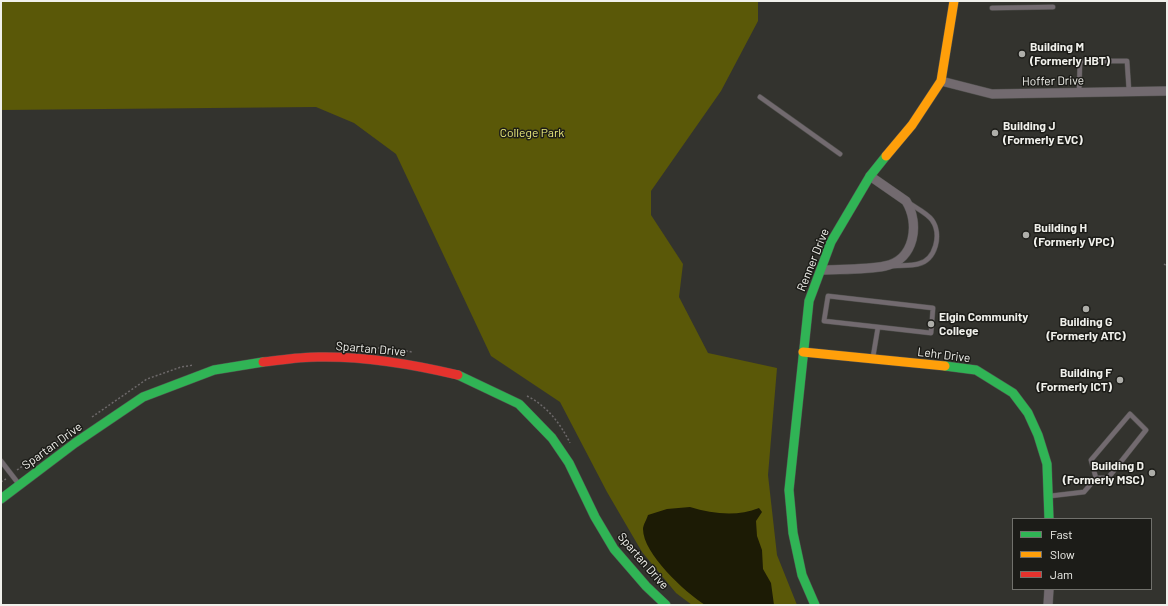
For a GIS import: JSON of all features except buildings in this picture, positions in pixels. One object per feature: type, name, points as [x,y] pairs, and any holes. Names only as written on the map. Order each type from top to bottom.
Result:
[{"type":"street","name":"Renner Drive","points":[[815,605],[802,575],[793,532],[790,490],[809,301],[831,242],[853,203],[870,176],[912,125],[941,81],[954,1]]},
{"type":"street","name":"Hoffer Drive","points":[[941,81],[964,89],[992,94],[1167,90]]},
{"type":"street","points":[[821,270],[886,266],[898,259],[912,242],[914,221],[906,201],[870,176]]},
{"type":"street","name":"Lehr Drive","points":[[803,352],[873,360],[954,366],[976,370],[1013,393],[1028,413],[1038,435],[1047,464],[1050,496],[1049,518]]},
{"type":"street","name":"Spartan Drive","points":[[1,499],[75,443],[143,397],[214,370],[255,363],[318,357],[366,359],[418,365],[460,376],[519,404],[552,438],[569,463],[595,517],[614,549],[646,586],[666,605]]},
{"type":"street","points":[[1048,605],[1049,590]]},
{"type":"lane","points":[[992,8],[1053,6]]},
{"type":"lane","points":[[1079,92],[1080,61],[1127,61],[1129,91]]},
{"type":"lane","points":[[760,97],[840,154]]},
{"type":"lane","points":[[886,266],[918,264],[932,254],[936,244],[936,228],[931,218],[906,201]]},
{"type":"lane","points":[[828,296],[933,308],[931,333],[878,327],[824,321],[828,296]]},
{"type":"lane","points":[[873,360],[878,327]]},
{"type":"lane","points":[[1050,496],[1084,492],[1096,478],[1108,478],[1146,430],[1130,414],[1090,460],[1096,478]]},
{"type":"lane","points":[[1,461],[19,485]]},
{"type":"path","points":[[367,348],[391,348],[414,353]]},
{"type":"path","points":[[90,418],[146,380],[195,364]]},
{"type":"path","points":[[521,393],[540,403],[562,427],[572,448]]},
{"type":"path","points":[[1,482],[64,437]]},
{"type":"green space","name":"College Park","points":[[1,1],[758,1],[758,21],[721,91],[651,191],[651,215],[683,264],[679,297],[708,353],[777,368],[768,475],[777,555],[797,605],[692,605],[676,593],[642,552],[607,492],[560,402],[491,356],[396,154],[354,123],[316,107],[1,110]]},
{"type":"shaded area","points":[[690,507],[725,514],[742,513],[759,508],[762,512],[756,521],[757,536],[762,550],[763,569],[771,583],[774,605],[705,605],[666,572],[650,550],[645,539],[643,529],[648,515],[667,509]]},
{"type":"traffic: fast","points":[[815,605],[802,575],[793,533],[789,490],[809,301],[831,242],[870,176],[886,156]]},
{"type":"traffic: fast","points":[[1,499],[75,443],[143,397],[214,370],[263,362]]},
{"type":"traffic: fast","points":[[945,366],[976,370],[1013,393],[1028,413],[1038,435],[1047,464],[1049,518]]},
{"type":"traffic: fast","points":[[458,375],[519,404],[552,438],[569,463],[595,517],[614,549],[646,586],[666,605]]},
{"type":"traffic: slow","points":[[886,156],[912,125],[941,81],[954,1]]},
{"type":"traffic: slow","points":[[803,352],[945,366]]},
{"type":"traffic: jam","points":[[263,362],[311,357],[371,359],[423,367],[458,375]]},
{"type":"place","name":"Building M (Formerly HBT)","points":[[1022,54]]},
{"type":"place","name":"Building J (Formerly EVC)","points":[[995,133]]},
{"type":"place","name":"Building H (Formerly VPC)","points":[[1026,235]]},
{"type":"place","name":"Building G (Formerly ATC)","points":[[1086,309]]},
{"type":"place","name":"Elgin Community College","points":[[931,324]]},
{"type":"place","name":"Building F (Formerly ICT)","points":[[1120,380]]},
{"type":"place","name":"Building D (Formerly MSC)","points":[[1152,473]]}]
